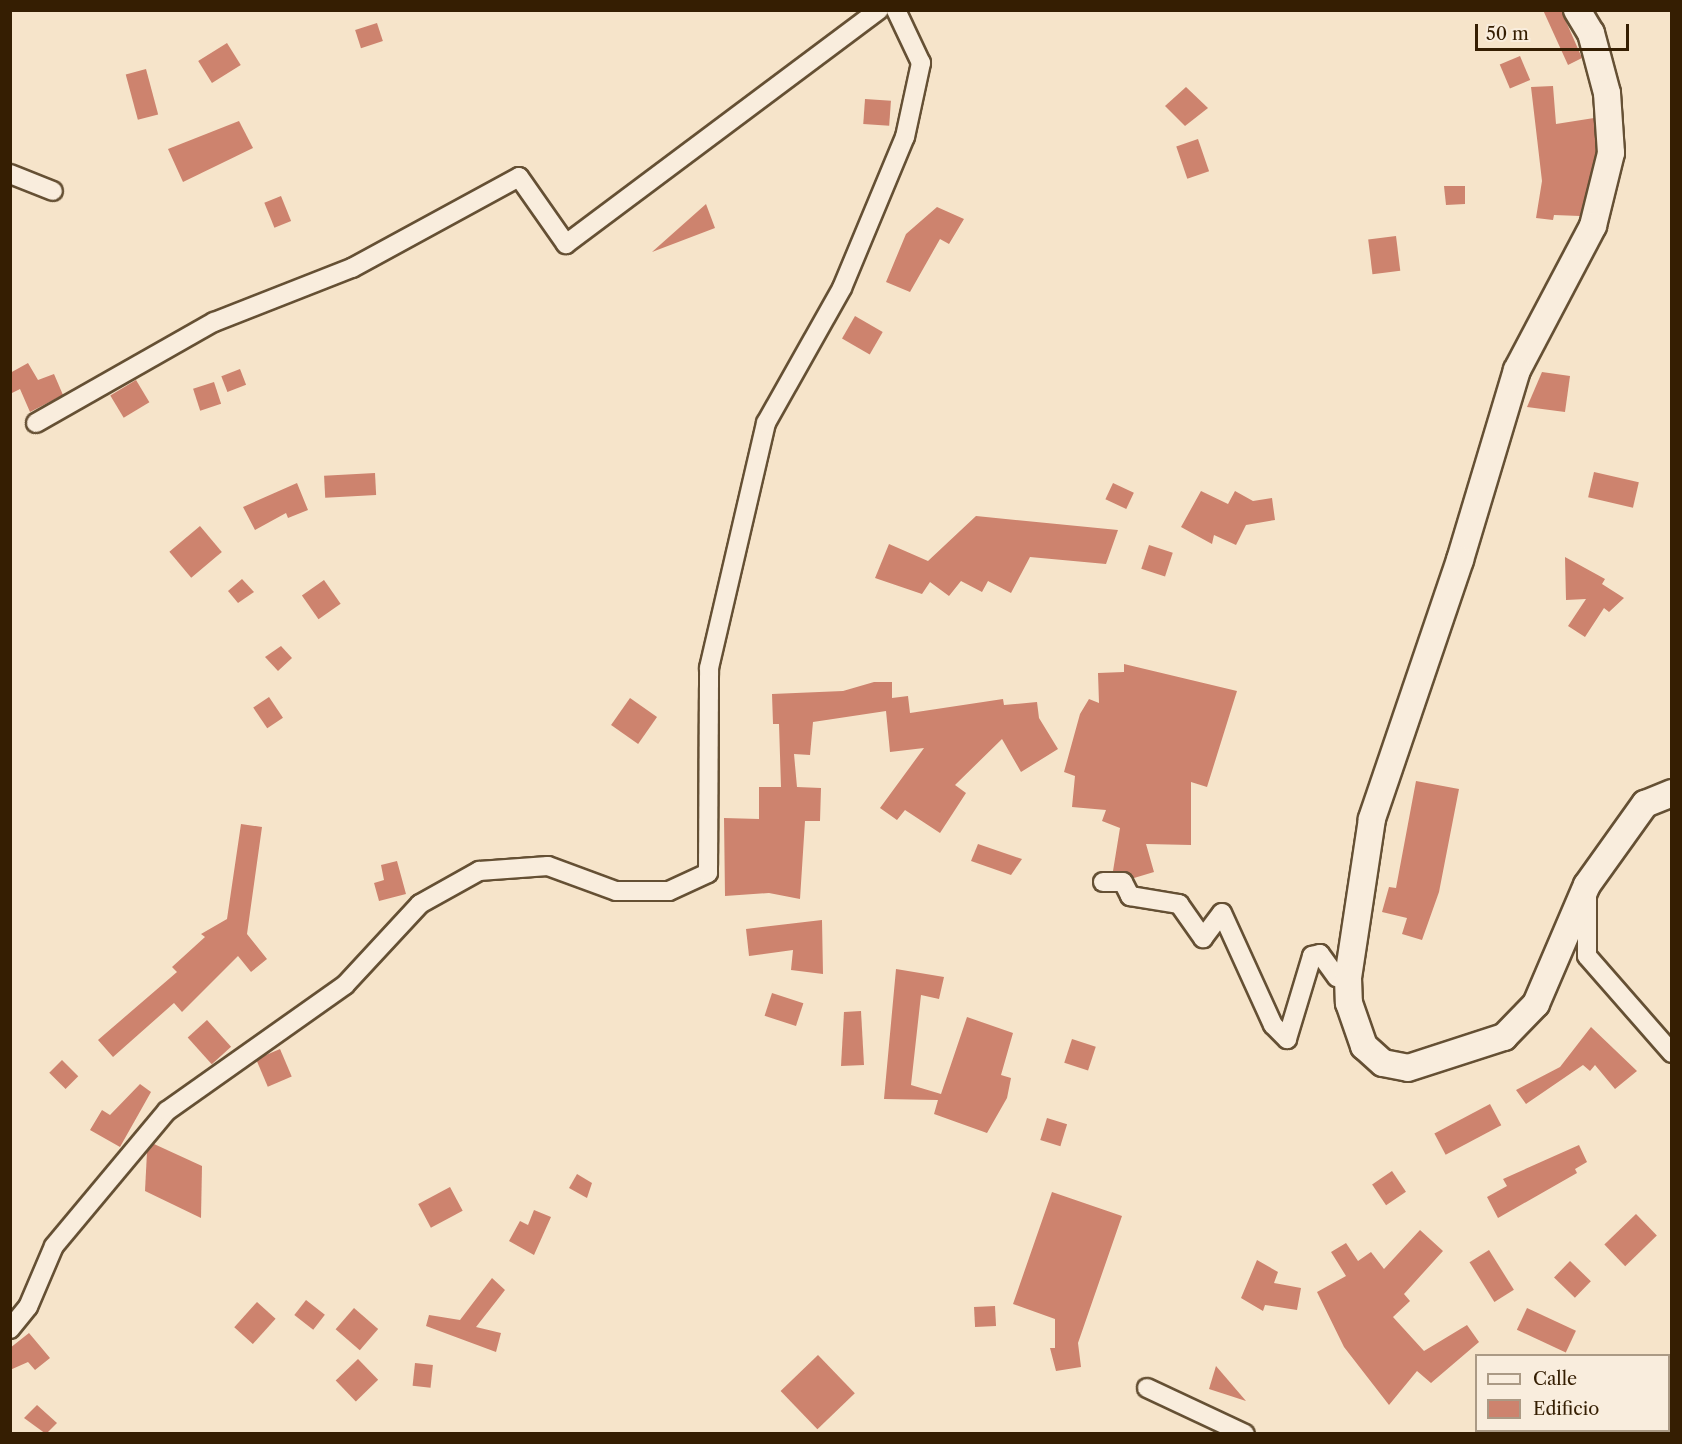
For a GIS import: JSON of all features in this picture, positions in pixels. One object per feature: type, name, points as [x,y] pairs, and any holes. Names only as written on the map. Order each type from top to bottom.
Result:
[{"type":"street","points":[[36,423],[214,322],[352,268],[519,177],[566,244],[879,10]]},
{"type":"street","points":[[10,1329],[28,1307],[54,1246],[167,1111],[345,985],[420,904],[479,871],[548,866],[616,891],[669,891],[708,873],[709,668],[766,423],[842,288],[905,137],[921,63],[896,10]]},
{"type":"street","points":[[1577,10],[1591,33],[1607,93],[1611,153],[1593,226],[1517,370],[1460,560],[1372,819],[1348,978],[1349,1003],[1364,1046],[1383,1063],[1408,1068],[1504,1037],[1536,1004],[1587,885],[1645,804],[1671,793]]},
{"type":"street","points":[[10,174],[53,191]]},
{"type":"street","points":[[1103,882],[1123,882],[1130,896],[1179,904],[1203,938],[1222,913],[1273,1025],[1287,1039],[1312,956],[1320,954],[1337,977],[1348,978]]},
{"type":"street","points":[[1587,885],[1587,956],[1671,1053]]},
{"type":"street","points":[[1147,1388],[1245,1434]]},
{"type":"building","points":[[1543,10],[1561,10],[1582,58],[1568,65]]},
{"type":"building","points":[[377,23],[383,41],[361,48],[355,30]]},
{"type":"building","points":[[227,43],[241,65],[212,83],[198,61]]},
{"type":"building","points":[[1520,56],[1530,80],[1510,89],[1500,65]]},
{"type":"building","points":[[146,69],[158,114],[138,120],[126,74]]},
{"type":"building","points":[[1553,86],[1556,124],[1594,118],[1596,152],[1580,216],[1554,215],[1553,220],[1536,218],[1542,181],[1531,87]]},
{"type":"building","points":[[1186,87],[1208,108],[1185,126],[1165,106]]},
{"type":"building","points":[[865,99],[891,101],[889,126],[863,124]]},
{"type":"building","points":[[239,121],[253,148],[183,182],[168,149]]},
{"type":"building","points":[[1198,139],[1209,171],[1187,179],[1176,146]]},
{"type":"building","points":[[1444,186],[1465,186],[1465,204],[1446,205]]},
{"type":"building","points":[[281,196],[291,221],[274,228],[264,203]]},
{"type":"building","points":[[706,204],[715,228],[652,252]]},
{"type":"building","points":[[937,207],[964,219],[949,244],[940,239],[910,292],[886,282],[906,234]]},
{"type":"building","points":[[1396,236],[1400,271],[1372,274],[1368,239]]},
{"type":"building","points":[[855,316],[883,332],[870,355],[842,339]]},
{"type":"building","points":[[28,363],[38,380],[54,374],[63,395],[30,412],[20,389],[10,394],[10,373]]},
{"type":"building","points":[[240,369],[246,385],[227,392],[221,376]]},
{"type":"building","points":[[1542,372],[1570,376],[1565,412],[1527,407]]},
{"type":"building","points":[[136,380],[149,402],[124,418],[110,395]]},
{"type":"building","points":[[214,382],[221,404],[200,411],[193,389]]},
{"type":"building","points":[[1594,472],[1639,482],[1633,508],[1588,497]]},
{"type":"building","points":[[375,473],[376,495],[325,498],[324,476]]},
{"type":"building","points":[[297,483],[308,510],[288,518],[286,513],[255,530],[243,507]]},
{"type":"building","points":[[1113,483],[1134,493],[1126,509],[1105,499]]},
{"type":"building","points":[[1201,491],[1228,504],[1235,491],[1253,501],[1272,498],[1275,520],[1246,525],[1236,545],[1214,535],[1212,544],[1181,527]]},
{"type":"building","points":[[976,516],[1118,530],[1106,564],[1030,557],[1011,593],[988,581],[982,592],[961,581],[949,596],[930,582],[922,594],[875,578],[889,544],[928,561]]},
{"type":"building","points":[[200,526],[222,552],[191,578],[169,552]]},
{"type":"building","points":[[1149,545],[1173,553],[1165,577],[1141,569]]},
{"type":"building","points":[[1565,557],[1605,579],[1602,584],[1624,598],[1609,612],[1604,608],[1585,637],[1568,626],[1586,599],[1566,600]]},
{"type":"building","points":[[242,579],[254,592],[238,603],[228,591]]},
{"type":"building","points":[[324,580],[341,604],[319,619],[302,595]]},
{"type":"building","points":[[281,646],[292,658],[278,671],[265,657]]},
{"type":"building","points":[[1124,664],[1237,691],[1207,787],[1191,782],[1191,845],[1146,844],[1154,872],[1134,878],[1113,871],[1120,828],[1102,821],[1106,810],[1072,807],[1075,776],[1064,772],[1080,714],[1089,699],[1099,703],[1098,673],[1124,672]]},
{"type":"building","points":[[874,682],[892,682],[892,698],[908,696],[910,713],[1003,699],[1004,705],[1037,702],[1039,718],[1058,749],[1021,772],[1002,739],[955,785],[966,793],[940,833],[905,810],[897,820],[880,808],[924,748],[890,752],[886,711],[813,722],[810,755],[794,754],[797,787],[821,788],[820,821],[805,821],[800,899],[769,893],[725,896],[724,818],[759,819],[759,787],[781,787],[779,724],[773,724],[772,694],[843,691]]},
{"type":"building","points":[[269,697],[283,718],[267,728],[253,708]]},
{"type":"building","points":[[630,698],[657,717],[638,744],[611,725]]},
{"type":"building","points":[[1416,781],[1459,789],[1439,892],[1422,940],[1402,934],[1407,918],[1382,912],[1389,887],[1396,888]]},
{"type":"building","points":[[241,824],[262,827],[247,934],[267,959],[251,972],[238,956],[182,1012],[174,1003],[113,1057],[98,1040],[177,972],[172,967],[205,937],[201,934],[227,919]]},
{"type":"building","points":[[978,844],[1022,859],[1011,875],[971,861]]},
{"type":"building","points":[[397,861],[406,894],[379,901],[374,883],[384,880],[381,865]]},
{"type":"building","points":[[822,920],[823,974],[791,970],[793,950],[749,956],[746,929]]},
{"type":"building","points":[[896,969],[944,977],[939,999],[921,995],[911,1085],[941,1094],[967,1017],[1013,1033],[1001,1075],[1011,1078],[1007,1098],[987,1133],[934,1114],[938,1100],[884,1099]]},
{"type":"building","points":[[772,993],[803,1003],[796,1026],[765,1016]]},
{"type":"building","points":[[861,1011],[864,1065],[841,1066],[844,1012]]},
{"type":"building","points":[[207,1020],[231,1047],[212,1064],[188,1037]]},
{"type":"building","points":[[1591,1027],[1637,1071],[1615,1089],[1595,1065],[1590,1071],[1583,1065],[1526,1104],[1516,1090],[1560,1067]]},
{"type":"building","points":[[1072,1039],[1096,1047],[1088,1071],[1064,1063]]},
{"type":"building","points":[[280,1049],[292,1077],[268,1087],[256,1059]]},
{"type":"building","points":[[62,1060],[78,1076],[66,1089],[49,1073]]},
{"type":"building","points":[[140,1084],[151,1092],[120,1147],[90,1130],[102,1110],[110,1115]]},
{"type":"building","points":[[1490,1104],[1501,1125],[1446,1155],[1434,1134]]},
{"type":"building","points":[[1047,1118],[1067,1124],[1060,1146],[1040,1140]]},
{"type":"building","points":[[154,1144],[202,1166],[201,1218],[145,1191],[147,1152]]},
{"type":"building","points":[[1579,1145],[1587,1162],[1575,1169],[1577,1173],[1498,1218],[1487,1197],[1507,1186],[1503,1179]]},
{"type":"building","points":[[1392,1171],[1406,1192],[1386,1205],[1372,1184]]},
{"type":"building","points":[[577,1174],[592,1183],[587,1198],[569,1188]]},
{"type":"building","points":[[450,1187],[463,1211],[431,1228],[418,1204]]},
{"type":"building","points":[[1052,1192],[1122,1216],[1078,1343],[1081,1367],[1056,1371],[1050,1348],[1055,1348],[1055,1319],[1013,1304]]},
{"type":"building","points":[[534,1210],[551,1217],[534,1255],[509,1241],[520,1221],[528,1225]]},
{"type":"building","points":[[1636,1214],[1657,1236],[1625,1266],[1604,1245]]},
{"type":"building","points":[[1420,1230],[1443,1251],[1404,1294],[1410,1301],[1393,1317],[1424,1351],[1467,1325],[1479,1342],[1431,1383],[1417,1371],[1389,1405],[1344,1347],[1317,1292],[1346,1276],[1331,1252],[1346,1243],[1358,1261],[1371,1252],[1384,1269]]},
{"type":"building","points":[[1489,1250],[1514,1290],[1494,1302],[1469,1262]]},
{"type":"building","points":[[1257,1260],[1278,1272],[1274,1283],[1301,1288],[1297,1310],[1265,1305],[1263,1311],[1241,1298]]},
{"type":"building","points":[[1570,1261],[1591,1281],[1575,1298],[1554,1278]]},
{"type":"building","points":[[492,1278],[505,1290],[476,1327],[501,1333],[496,1352],[426,1326],[429,1315],[460,1320]]},
{"type":"building","points":[[306,1300],[325,1315],[313,1330],[294,1315]]},
{"type":"building","points":[[257,1302],[276,1319],[253,1344],[234,1327]]},
{"type":"building","points":[[995,1306],[996,1326],[975,1327],[974,1307]]},
{"type":"building","points":[[354,1308],[378,1329],[360,1350],[336,1329]]},
{"type":"building","points":[[1527,1308],[1576,1331],[1566,1353],[1517,1330]]},
{"type":"building","points":[[29,1333],[50,1358],[35,1370],[28,1362],[10,1370],[10,1348]]},
{"type":"building","points":[[818,1355],[855,1393],[817,1429],[781,1391]]},
{"type":"building","points":[[358,1359],[378,1380],[356,1401],[336,1381]]},
{"type":"building","points":[[415,1363],[433,1365],[430,1388],[413,1386]]},
{"type":"building","points":[[1216,1366],[1246,1401],[1209,1389]]},
{"type":"building","points":[[37,1405],[57,1423],[46,1434],[24,1418]]}]
